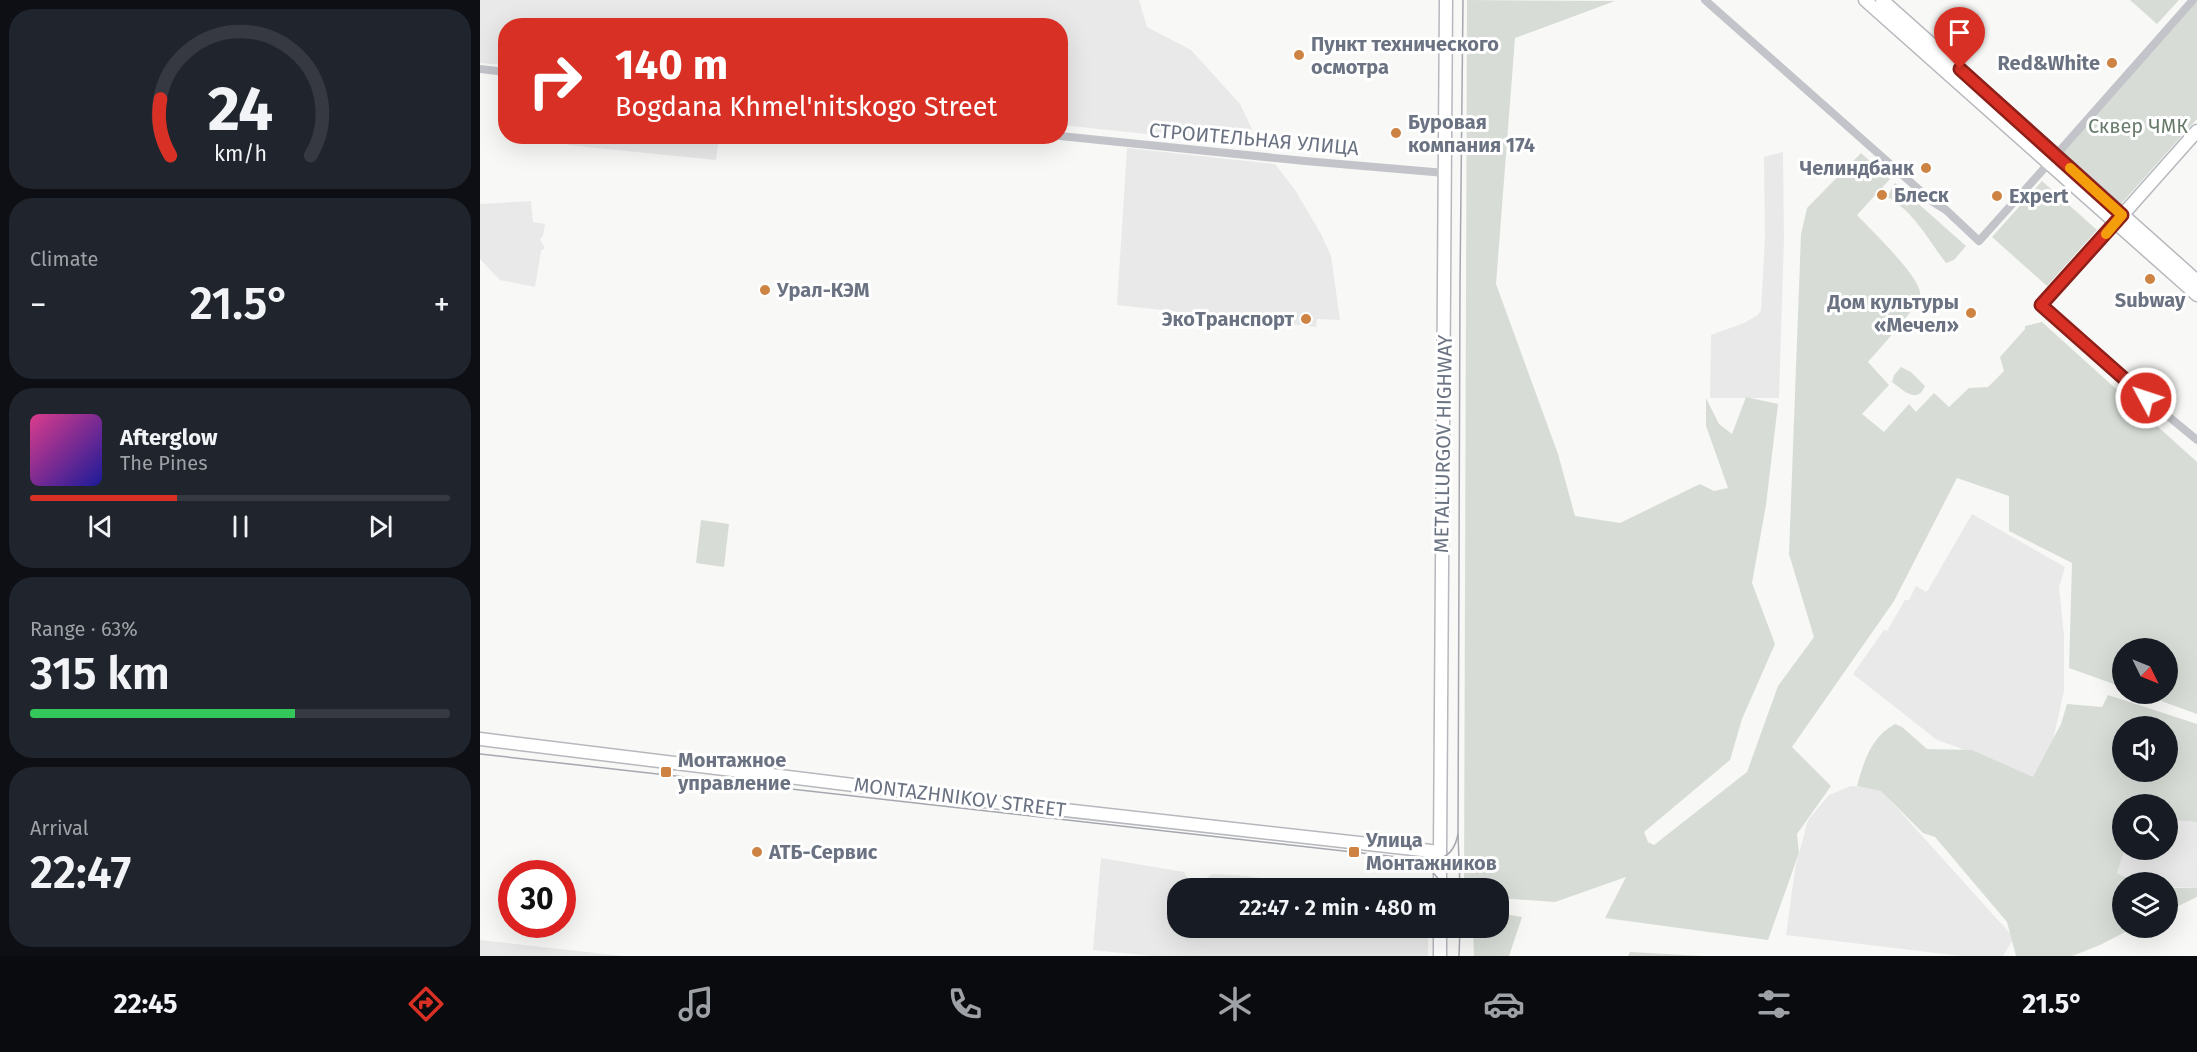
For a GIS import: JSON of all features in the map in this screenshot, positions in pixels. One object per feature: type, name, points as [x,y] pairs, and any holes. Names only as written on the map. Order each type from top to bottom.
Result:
[{"type":"main road","name":"METALLURGOV HIGHWAY","points":[[1440,878],[1446,0]]},
{"type":"main road","points":[[1865,0],[2052,159]]},
{"type":"main road","points":[[1882,0],[2119,219],[2197,295]]},
{"type":"main road","points":[[2119,219],[2197,131]]},
{"type":"main road","points":[[2119,219],[2197,281]]},
{"type":"main road","name":"MONTAZHNIKOV STREET","points":[[480,739],[975,800],[1440,852]]},
{"type":"main road","points":[[1440,938],[1440,956]]},
{"type":"street","points":[[1705,0],[1979,241],[2193,0]]},
{"type":"street","points":[[480,69],[498,71]]},
{"type":"street","name":"СТРОИТЕЛЬНАЯ УЛИЦА","points":[[1068,137],[1305,161],[1445,172]]},
{"type":"street","points":[[2119,219],[2041,305],[2129,384],[2197,440]]},
{"type":"shaded area","points":[[480,0],[1139,0],[1147,27],[1191,50],[1240,104],[1252,129],[1242,144],[1068,126],[1068,18],[498,18],[498,64],[480,63]]},
{"type":"shaded area","points":[[568,144],[718,144],[716,160]]},
{"type":"shaded area","points":[[1127,148],[1275,164],[1295,190],[1331,256],[1340,320],[1317,319],[1316,327],[1117,305]]},
{"type":"shaded area","points":[[1783,152],[1784,240],[1779,398],[1710,398],[1711,335],[1744,323],[1758,315],[1761,310],[1765,237],[1764,157]]},
{"type":"shaded area","points":[[531,201],[533,222],[545,224],[540,240],[545,248],[541,251],[535,287],[500,280],[480,259],[480,204]]},
{"type":"shaded area","points":[[1972,514],[2065,567],[2059,587],[2064,636],[2064,691],[2043,785],[1937,740],[1853,674],[1884,630],[1887,631],[1916,586],[1926,592],[1928,590]]},
{"type":"shaded area","points":[[1851,786],[1879,788],[2014,938],[2003,956],[1961,956],[1786,935],[1795,869],[1808,820],[1829,795]]},
{"type":"shaded area","points":[[2178,820],[2197,822],[2197,888],[2178,887],[2178,872],[2117,872],[2121,860],[2178,860]]},
{"type":"shaded area","points":[[1101,858],[1184,872],[1187,878],[1167,878],[1167,938],[1428,938],[1428,956],[1153,956],[1093,950]]},
{"type":"shaded area","points":[[1212,874],[1261,878],[1207,878]]},
{"type":"shaded area","points":[[480,940],[623,956],[480,956]]},
{"type":"green space","points":[[1467,0],[1615,1],[1515,38],[1496,284],[1558,454],[1575,516],[1620,523],[1700,484],[1714,491],[1728,488],[1706,426],[1706,398],[1719,424],[1732,434],[1746,397],[1778,404],[1766,505],[1752,583],[1775,644],[1742,719],[1730,760],[1644,832],[1648,842],[1654,845],[1747,772],[1778,686],[1814,637],[1789,554],[1801,234],[1807,208],[1861,153],[1890,179],[1857,215],[1905,266],[1919,288],[1920,295],[1905,319],[1868,362],[1889,385],[1862,414],[1884,432],[1909,404],[1916,412],[1934,393],[1949,407],[1969,388],[1988,387],[2004,371],[2000,357],[2025,329],[2025,326],[2042,322],[2197,462],[2197,714],[2169,704],[2178,704],[2178,638],[2112,638],[2112,683],[2069,668],[2072,563],[2009,531],[2009,496],[1957,478],[1894,601],[1792,747],[1831,786],[1797,834],[1799,853],[1768,940],[1605,918],[1626,877],[1555,902],[1509,899],[1509,878],[1464,878]]},
{"type":"green space","points":[[2130,0],[2179,0],[2157,24]]},
{"type":"green space","name":"Сквер ЧМК","points":[[2197,1],[2197,119],[2120,205],[2062,153]]},
{"type":"green space","points":[[2042,181],[2097,230],[2047,286],[1992,237]]},
{"type":"green space","points":[[1895,183],[1966,246],[1954,260],[1946,263],[1913,218],[1887,197]]},
{"type":"green space","points":[[1901,367],[1911,372],[1925,386],[1918,395],[1905,392],[1892,382],[1894,375]]},
{"type":"green space","points":[[701,520],[729,524],[724,567],[696,563]]},
{"type":"green space","points":[[2108,695],[2112,696],[2112,704],[2136,704],[2172,716],[2112,716],[2112,782],[2178,782],[2178,718],[2197,724],[2197,822],[2178,820],[2178,794],[2112,794],[2112,860],[2121,860],[2117,872],[2112,872],[2114,938],[2072,956],[2016,956],[2007,922],[1935,837],[1923,833],[1881,791],[1857,786],[1874,743],[1895,724],[1902,727],[1927,749],[1972,750],[2033,777],[2061,724],[2067,704],[2102,707]]},
{"type":"green space","points":[[2178,888],[2197,888],[2197,897],[2178,906]]},
{"type":"green space","points":[[1509,915],[1522,917],[1509,956],[1474,956],[1473,938],[1509,938]]},
{"type":"green space","points":[[1630,952],[1703,956],[1628,956]]},
{"type":"tram line","points":[[1460,878],[1460,285],[1463,0]]},
{"type":"tram line","points":[[480,754],[1415,859],[1431,860],[1443,857],[1456,843],[1458,834]]},
{"type":"tram line","points":[[1416,860],[1430,869],[1438,878]]},
{"type":"tram line","points":[[1459,956],[1460,938]]},
{"type":"slow traffic","points":[[2070,168],[2122,215],[2106,234]]},
{"type":"place","name":"Пункт технического осмотра","points":[[1299,55]]},
{"type":"place","name":"Red&White","points":[[2112,63]]},
{"type":"place","name":"Буровая компания 174","points":[[1396,133]]},
{"type":"place","name":"Челиндбанк","points":[[1926,168]]},
{"type":"place","name":"Блеск","points":[[1882,195]]},
{"type":"place","name":"Expert","points":[[1997,196]]},
{"type":"place","name":"Subway","points":[[2150,279]]},
{"type":"place","name":"Урал-КЭМ","points":[[765,290]]},
{"type":"place","name":"Дом культуры «Мечел»","points":[[1971,313]]},
{"type":"place","name":"ЭкоТранспорт","points":[[1306,319]]},
{"type":"place","name":"Монтажное управление","points":[[666,772]]},
{"type":"place","name":"АТБ-Сервис","points":[[757,852]]},
{"type":"place","name":"Улица Монтажников","points":[[1354,852]]},
{"type":"route","points":[[1960,69],[2122,215],[2041,305],[2146,398]]}]
